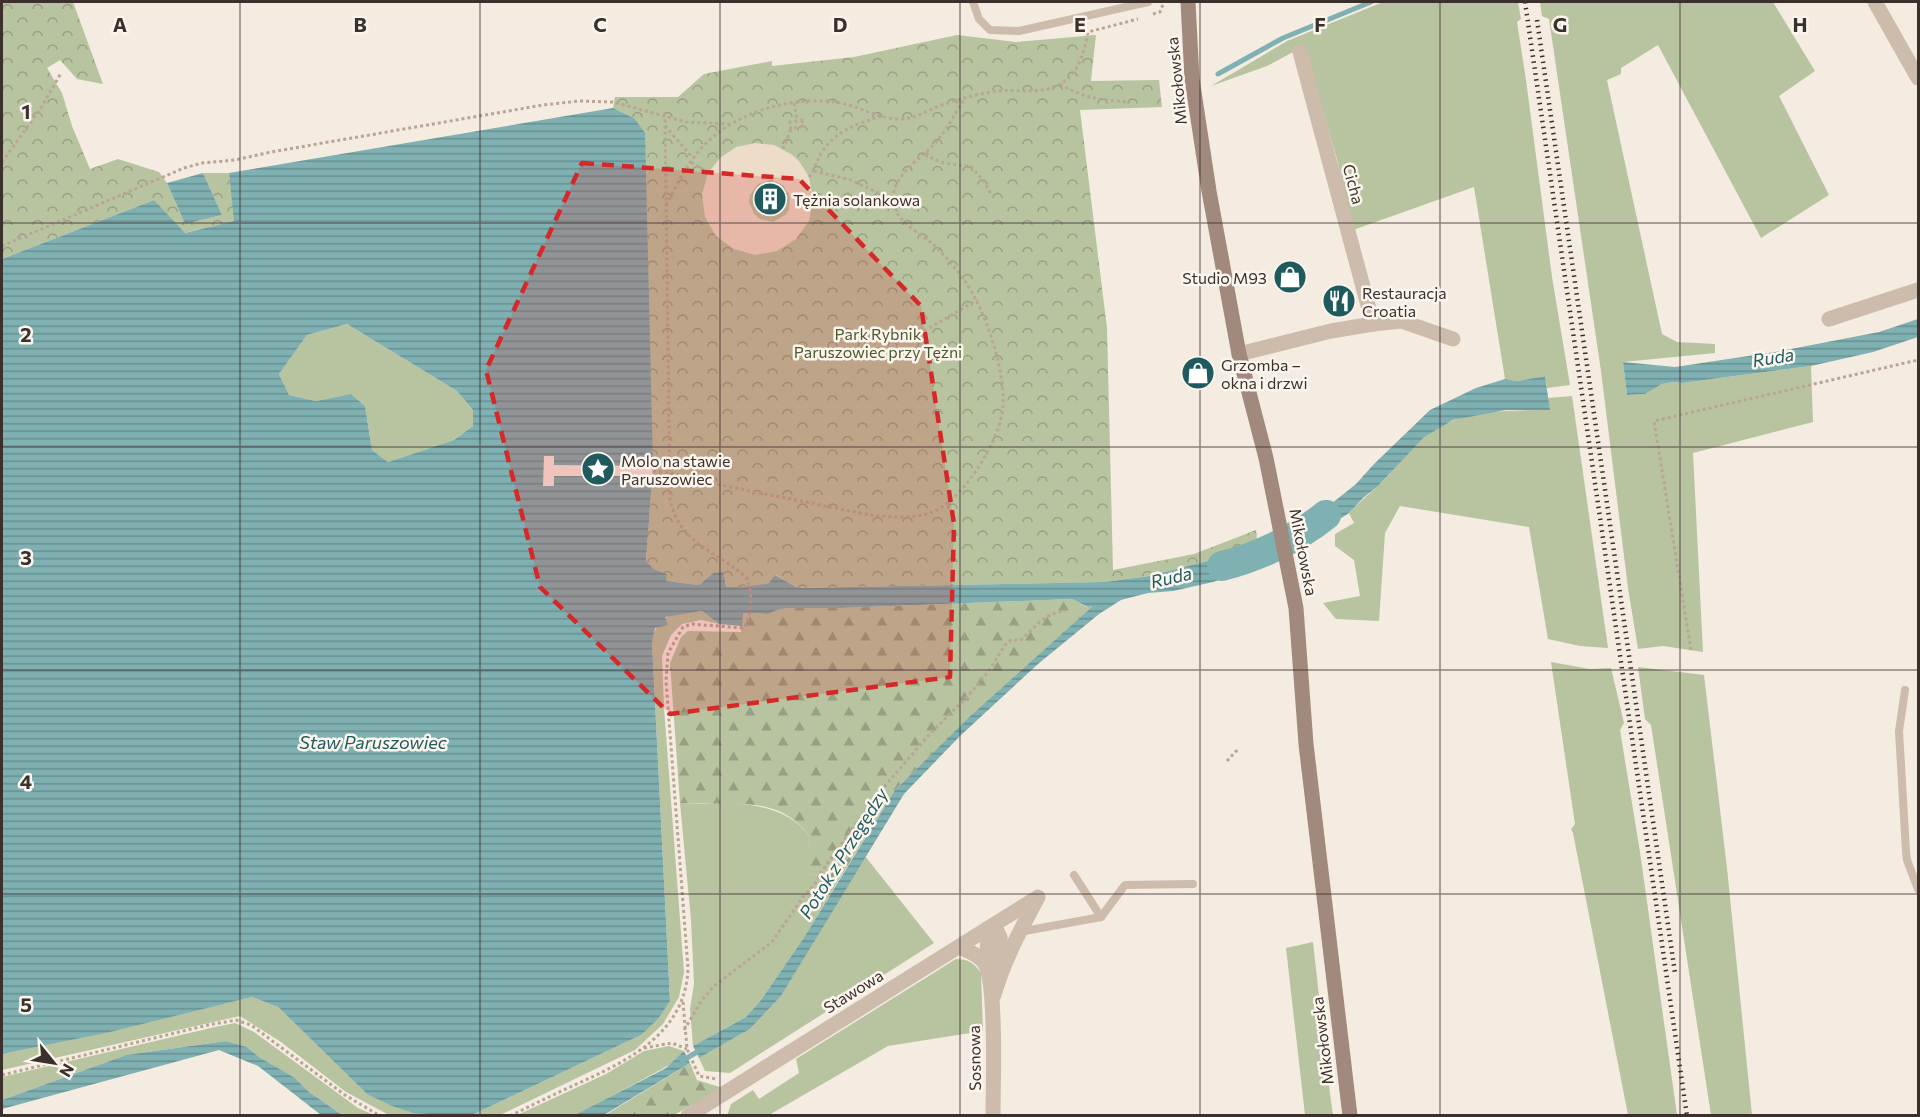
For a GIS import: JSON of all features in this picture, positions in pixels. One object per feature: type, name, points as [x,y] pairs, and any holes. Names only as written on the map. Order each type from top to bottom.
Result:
[{"type":"main road","name":"Mikołowska","points":[[1188,2],[1189,44],[1195,100],[1239,354],[1280,520],[1298,626],[1306,744],[1350,1116]]},
{"type":"street","points":[[1875,2],[1918,78]]},
{"type":"street","name":"Cicha","points":[[1300,52],[1373,324]]},
{"type":"street","points":[[1829,319],[1918,290]]},
{"type":"street","points":[[1239,354],[1330,332],[1401,321],[1453,339]]},
{"type":"street","name":"Stawowa","points":[[688,1116],[1038,897],[1018,932]]},
{"type":"street","name":"Sosnowa","points":[[990,927],[994,969],[993,1116]]},
{"type":"street","points":[[959,947],[979,957],[994,969],[1018,932]]},
{"type":"lane","points":[[973,2],[979,19],[990,30],[1019,32],[1148,2]]},
{"type":"lane","points":[[1905,690],[1899,731],[1906,851],[1918,889]]},
{"type":"lane","points":[[1074,875],[1101,917]]},
{"type":"lane","points":[[1018,932],[1101,917],[1125,885],[1193,885]]},
{"type":"path","points":[[666,207],[692,160],[710,140],[730,124],[754,113],[794,103],[837,102],[897,119],[912,117],[965,98],[996,91],[1040,91],[1060,84],[1077,68],[1087,37]]},
{"type":"path","points":[[2,162],[41,108],[61,73]]},
{"type":"path","points":[[1060,84],[1092,99],[1130,102]]},
{"type":"path","points":[[653,471],[870,515],[906,518],[920,516],[937,509],[956,495],[977,468],[992,443],[1002,418],[1003,393],[994,344],[977,300],[968,286],[934,245],[898,215],[893,200],[900,180],[939,138],[965,98]]},
{"type":"path","points":[[2,246],[158,178],[202,163],[235,160],[579,101],[613,102],[686,122],[730,124]]},
{"type":"path","points":[[794,103],[797,120]]},
{"type":"path","points":[[665,116],[670,500],[674,515],[691,538],[746,577],[750,584],[750,614],[744,628],[692,624],[683,627],[674,641],[666,662],[687,947],[687,980],[683,997],[684,1030],[687,1049],[699,1076],[722,1079]]},
{"type":"path","points":[[809,177],[826,146],[840,133],[857,124],[882,116]]},
{"type":"path","points":[[783,149],[791,129],[790,122],[802,120],[803,126],[791,129]]},
{"type":"path","points":[[665,126],[692,160],[708,173]]},
{"type":"path","points":[[926,153],[933,159],[944,163],[971,167],[983,180],[992,196]]},
{"type":"path","points":[[814,171],[851,180],[893,200]]},
{"type":"path","points":[[919,334],[977,300]]},
{"type":"path","points":[[1691,650],[1654,421],[1918,360]]},
{"type":"path","points":[[684,1030],[702,1000],[714,986],[771,942],[780,932],[795,907],[814,885],[873,800],[928,736],[966,698],[1005,645],[1011,640],[1021,640],[1034,626],[1047,617],[1065,611]]},
{"type":"path","points":[[1227,761],[1238,749]]},
{"type":"path","points":[[510,1116],[613,1067],[644,1048],[668,1024],[683,997]]},
{"type":"path","points":[[2,1075],[208,1025],[240,1020],[251,1025],[345,1095],[380,1116]]},
{"type":"path","points":[[644,1048],[672,1043],[687,1049]]},
{"type":"highlighted area","points":[[582,163],[799,179],[921,306],[954,524],[950,677],[670,714],[540,587],[486,370]]},
{"type":"green space","points":[[2,2],[73,2],[103,84],[77,79],[60,60],[47,68],[62,93],[72,126],[90,169],[118,159],[159,172],[167,183],[185,224],[222,215],[203,173],[229,173],[235,221],[184,233],[154,200],[2,259]]},
{"type":"green space","points":[[1383,2],[1518,2],[1521,19],[1517,22],[1552,277],[1570,385],[1547,388],[1545,376],[1517,381],[1505,379],[1474,187],[1353,230],[1337,159],[1304,46],[1267,66],[1211,86],[1287,41]]},
{"type":"green space","points":[[1540,2],[1773,2],[1815,71],[1779,96],[1829,195],[1761,238],[1658,45],[1621,68],[1621,74],[1607,80],[1662,334],[1677,342],[1715,344],[1715,353],[1623,362],[1627,395],[1645,394],[1662,384],[1673,382],[1682,383],[1811,366],[1813,422],[1693,453],[1703,652],[1663,646],[1638,649],[1628,588],[1601,371],[1549,19],[1542,16]]},
{"type":"green space","name":"Park Rybnik Paruszowiec przy Tężni","points":[[957,35],[1016,42],[1096,35],[1091,81],[1159,80],[1162,107],[1080,110],[1107,328],[1113,570],[1194,554],[1256,530],[1258,548],[1149,576],[1105,582],[798,588],[776,575],[769,583],[725,587],[723,573],[713,573],[699,585],[665,581],[667,574],[654,569],[646,561],[653,466],[634,118],[613,108],[615,97],[678,97],[704,74],[772,61],[772,66],[854,57]]},
{"type":"green space","points":[[347,324],[457,391],[473,410],[473,426],[454,440],[388,462],[372,450],[365,406],[351,394],[316,401],[289,395],[279,374],[307,335]]},
{"type":"green space","points":[[1572,396],[1608,648],[1580,646],[1548,639],[1529,527],[1400,506],[1385,533],[1379,621],[1336,619],[1323,603],[1360,596],[1354,560],[1335,546],[1335,534],[1354,523],[1349,513],[1386,478],[1424,436],[1437,427],[1468,416],[1500,411],[1549,410],[1548,398]]},
{"type":"green space","points":[[1072,599],[1087,607],[1095,605],[969,717],[895,790],[840,878],[804,874],[810,837],[797,823],[783,813],[751,804],[680,803],[670,663],[681,637],[688,631],[741,632],[742,613],[768,614],[780,609]]},
{"type":"green space","points":[[702,611],[719,624],[701,620],[682,624],[671,635],[662,656],[684,972],[679,997],[663,1024],[635,1050],[498,1116],[389,1115],[346,1092],[281,1042],[240,1016],[2,1070],[2,1054],[107,1032],[252,997],[278,1007],[367,1094],[449,1115],[474,1114],[641,1035],[670,1001],[652,643],[658,625],[663,620],[675,615]]},
{"type":"green space","points":[[1551,662],[1590,669],[1611,668],[1624,723],[1620,730],[1640,852],[1677,1115],[1628,1115],[1571,829],[1575,824]]},
{"type":"green space","points":[[1638,667],[1704,675],[1727,868],[1752,1115],[1711,1115],[1651,725],[1645,719]]},
{"type":"green space","points":[[730,802],[764,808],[785,815],[794,821],[810,837],[805,874],[840,878],[803,939],[761,1000],[746,1017],[693,1046],[690,1009],[694,984],[691,920],[680,803]]},
{"type":"green space","points":[[865,856],[934,943],[730,1073],[705,1071],[699,1058],[750,1029],[781,996]]},
{"type":"green space","points":[[1313,942],[1333,1115],[1305,1115],[1286,948]]},
{"type":"green space","points":[[956,959],[970,962],[981,973],[983,1031],[888,1046],[769,1115],[727,1116],[731,1104],[753,1090],[759,1099],[799,1073],[796,1059]]},
{"type":"green space","points":[[235,1023],[254,1032],[358,1108],[374,1115],[342,1115],[308,1091],[296,1079],[259,1057],[247,1047],[226,1041],[126,1055],[2,1100],[2,1077]]},
{"type":"green space","points":[[669,1046],[684,1051],[673,1063],[584,1111],[575,1115],[515,1116],[606,1074],[644,1051]]},
{"type":"green space","points":[[690,1063],[697,1080],[723,1088],[674,1115],[604,1116]]},
{"type":"shaded area","points":[[755,143],[774,145],[799,161],[809,177],[813,199],[809,221],[796,239],[777,251],[755,255],[734,249],[716,236],[705,217],[702,194],[708,173],[720,158],[736,147]],"holes":[[[771,180],[783,185],[790,197],[789,210],[773,222],[760,219],[754,214],[749,202],[750,195],[758,184]]]},
{"type":"water","name":"Staw Paruszowiec","points":[[613,108],[634,118],[645,133],[653,466],[646,561],[654,569],[667,574],[666,581],[699,585],[713,573],[723,572],[726,587],[769,583],[775,575],[798,588],[1105,582],[1149,576],[1258,548],[1260,566],[1213,582],[1121,600],[1099,614],[1038,664],[960,736],[904,794],[781,996],[750,1029],[699,1058],[693,1046],[746,1017],[761,1000],[803,939],[895,790],[969,717],[1093,606],[1088,607],[1072,599],[794,608],[780,609],[768,614],[743,613],[742,626],[719,624],[702,611],[665,617],[668,625],[655,628],[652,643],[670,1001],[658,1019],[641,1035],[474,1114],[414,1113],[367,1094],[278,1007],[252,997],[110,1032],[2,1054],[2,259],[154,200],[185,233],[234,221],[229,173]],"holes":[[[347,324],[457,391],[473,410],[473,426],[454,440],[388,462],[372,450],[365,406],[351,394],[316,401],[289,395],[279,374],[307,335]]]},
{"type":"water","points":[[203,173],[222,215],[185,224],[167,183]]},
{"type":"water","points":[[1918,319],[1918,337],[1873,352],[1811,366],[1682,383],[1673,382],[1662,384],[1645,394],[1627,395],[1623,362],[1675,367],[1775,352],[1879,332]]},
{"type":"water","points":[[1545,376],[1550,410],[1506,410],[1453,420],[1424,437],[1349,513],[1294,549],[1291,529],[1316,516],[1356,484],[1430,410],[1476,388],[1505,379],[1517,381]]},
{"type":"water","points":[[226,1041],[247,1047],[259,1057],[295,1078],[308,1091],[342,1115],[321,1115],[258,1066],[219,1050],[2,1109],[2,1100],[126,1055]]},
{"type":"water","points":[[684,1051],[690,1063],[604,1115],[575,1115],[666,1068]]},
{"type":"pier","name":"Molo na stawie Paruszowiec","points":[[544,456],[554,456],[554,465],[653,466],[652,476],[554,476],[554,486],[543,486]]},
{"type":"waterway","points":[[1218,74],[1283,38],[1371,2]]},
{"type":"waterway","name":"Ruda","points":[[1222,566],[1249,558],[1276,546],[1302,532],[1326,515]]},
{"type":"waterway","name":"Potok z Przegędzy","points":[[682,1061],[702,1049]]},
{"type":"railway","points":[[1525,2],[1687,1116]]},
{"type":"railway","points":[[1537,20],[1675,973]]},
{"type":"place","name":"Tężnia solankowa","points":[[770,199]]},
{"type":"place","name":"Studio M93","points":[[1290,277]]},
{"type":"place","name":"Restauracja Croatia","points":[[1339,301]]},
{"type":"place","name":"Grzomba – okna i drzwi","points":[[1198,373]]},
{"type":"place","name":"Molo na stawie Paruszowiec","points":[[598,469]]}]
